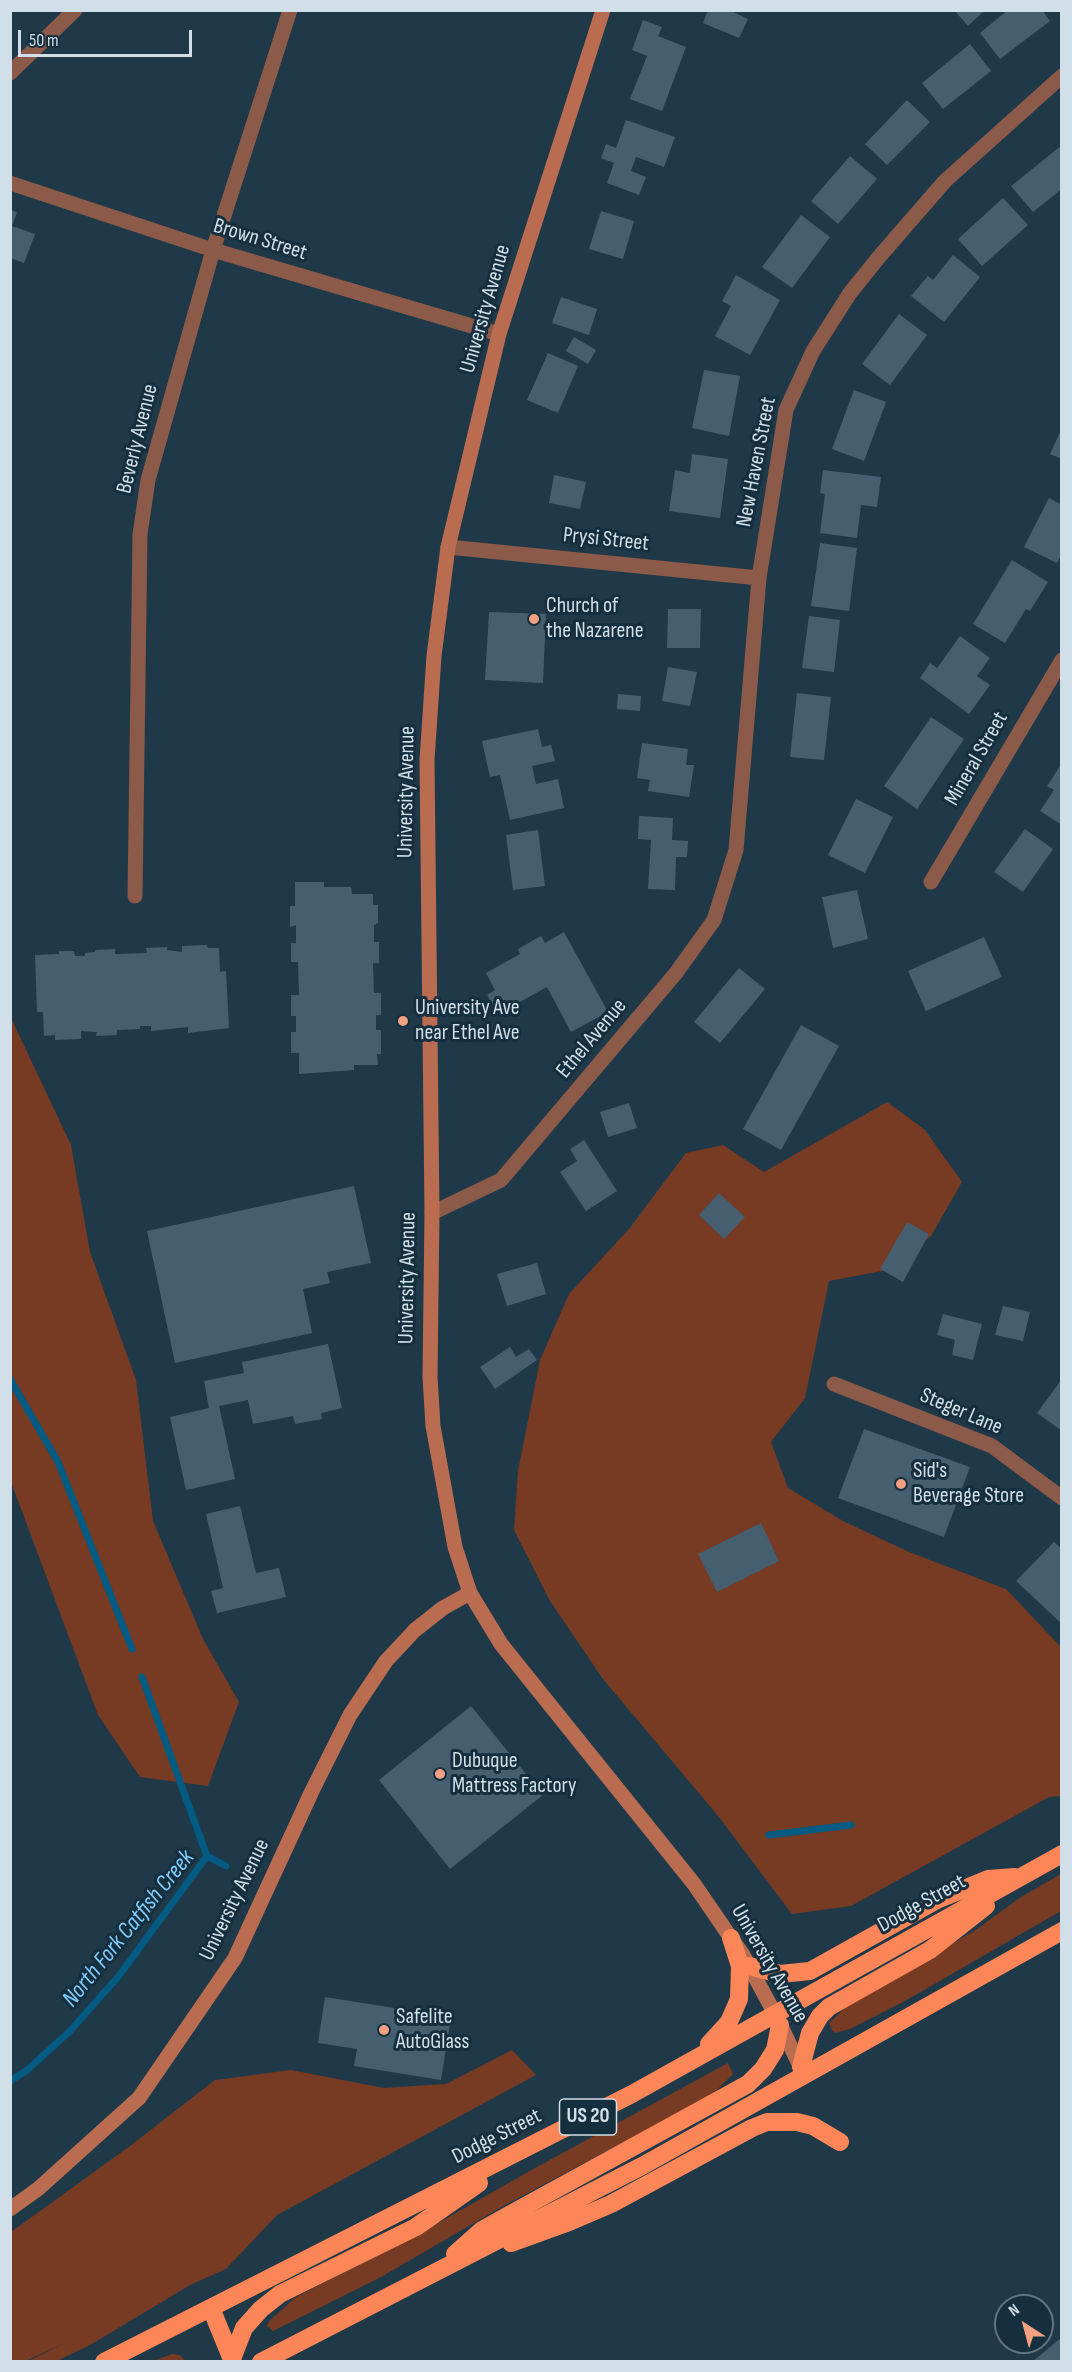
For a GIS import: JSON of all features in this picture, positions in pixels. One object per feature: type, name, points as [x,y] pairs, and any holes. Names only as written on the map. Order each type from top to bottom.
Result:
[{"type":"highway","name":"Dodge Street","points":[[104,2361],[535,2145],[777,2019],[1062,1854]]},
{"type":"highway","points":[[749,1966],[780,1974],[810,1971],[961,1889],[988,1879],[1022,1876]]},
{"type":"highway","points":[[803,2071],[810,2033],[820,2016],[830,2007],[930,1950],[1022,1876]]},
{"type":"highway","points":[[261,2361],[642,2166],[803,2071],[1062,1931]]},
{"type":"highway","points":[[683,2066],[714,2040],[729,2022],[739,1999],[740,1966],[731,1938]]},
{"type":"highway","points":[[430,2274],[482,2230],[748,2084],[763,2069],[775,2050],[777,2019]]},
{"type":"highway","points":[[463,2258],[569,2223],[767,2122],[797,2122],[813,2126],[840,2142]]},
{"type":"highway","points":[[232,2360],[244,2328],[261,2309],[280,2294],[416,2227],[535,2145]]},
{"type":"highway","points":[[211,2308],[232,2360]]},
{"type":"main road","name":"University Avenue","points":[[603,10],[499,334],[448,547],[434,656],[427,760],[432,1213],[430,1377],[433,1426],[455,1548],[470,1593],[501,1644],[694,1884],[749,1966],[803,2071]]},
{"type":"main road","name":"University Avenue","points":[[10,2209],[38,2189],[139,2098],[235,1958],[350,1715],[386,1661],[415,1630],[443,1608],[470,1593]]},
{"type":"street","points":[[10,73],[75,10]]},
{"type":"street","name":"Beverly Avenue","points":[[135,896],[140,534],[148,480],[213,250],[290,10]]},
{"type":"street","name":"New Haven Street","points":[[736,850],[759,578],[786,410],[813,351],[850,293],[945,181],[1062,76]]},
{"type":"street","name":"Brown Street","points":[[10,183],[213,250],[499,334]]},
{"type":"street","name":"Prysi Street","points":[[448,547],[759,578]]},
{"type":"street","name":"Mineral Street","points":[[931,882],[1062,660]]},
{"type":"street","name":"Ethel Avenue","points":[[432,1213],[501,1180],[676,973],[714,920],[736,850]]},
{"type":"street","name":"Steger Lane","points":[[834,1384],[992,1446],[1062,1498]]},
{"type":"shaded area","points":[[11,1018],[71,1145],[90,1252],[136,1380],[153,1521],[203,1639],[239,1702],[208,1786],[140,1777],[98,1715],[11,1482]]},
{"type":"shaded area","points":[[887,1102],[925,1130],[962,1182],[931,1236],[887,1270],[829,1281],[805,1398],[771,1442],[788,1488],[843,1521],[909,1552],[1006,1589],[1061,1647],[1061,1796],[1049,1797],[851,1906],[792,1914],[719,1817],[603,1679],[550,1601],[514,1530],[518,1471],[540,1360],[569,1294],[629,1229],[686,1153],[723,1145],[764,1172]]},
{"type":"shaded area","points":[[1061,1874],[1061,1911],[905,2001],[850,2029],[835,2033],[832,2030],[829,2023],[846,2007],[977,1929],[1021,1897]]},
{"type":"shaded area","points":[[512,2050],[536,2075],[277,2215],[226,2269],[190,2285],[90,2345],[57,2361],[28,2361],[67,2342],[25,2361],[11,2361],[11,2232],[130,2146],[215,2080],[291,2070],[384,2088],[446,2084]]},
{"type":"shaded area","points":[[728,2063],[733,2074],[716,2091],[699,2102],[505,2205],[381,2277],[273,2331],[267,2326],[269,2321],[296,2297],[424,2231]]},
{"type":"shaded area","points":[[172,2354],[180,2355],[185,2361],[153,2361]]},
{"type":"building","points":[[708,10],[729,10],[748,19],[739,38],[703,23]]},
{"type":"building","points":[[954,10],[985,10],[968,26]]},
{"type":"building","points":[[1008,10],[1042,10],[1050,21],[1000,59],[980,33]]},
{"type":"building","points":[[643,20],[662,27],[658,36],[686,47],[662,111],[630,99],[647,56],[632,50]]},
{"type":"building","points":[[970,44],[991,71],[943,109],[922,83]]},
{"type":"building","points":[[907,100],[930,122],[887,165],[865,144]]},
{"type":"building","points":[[626,120],[675,137],[664,167],[636,157],[631,171],[646,177],[639,195],[607,183],[614,163],[601,158],[606,144],[616,148]]},
{"type":"building","points":[[1062,145],[1062,189],[1033,212],[1011,186]]},
{"type":"building","points":[[850,156],[877,179],[838,224],[811,201]]},
{"type":"building","points":[[1003,198],[1028,225],[982,266],[958,239]]},
{"type":"building","points":[[10,210],[17,212],[12,226],[35,234],[24,263],[10,258]]},
{"type":"building","points":[[601,211],[634,221],[623,259],[589,249]]},
{"type":"building","points":[[801,215],[830,237],[792,288],[762,267]]},
{"type":"building","points":[[953,255],[980,277],[944,322],[911,296],[928,276],[933,280]]},
{"type":"building","points":[[736,275],[780,300],[750,355],[715,336],[731,306],[722,301]]},
{"type":"building","points":[[561,297],[597,309],[589,335],[552,323]]},
{"type":"building","points":[[899,314],[927,335],[890,385],[862,364]]},
{"type":"building","points":[[574,337],[596,350],[588,364],[566,351]]},
{"type":"building","points":[[548,353],[578,366],[558,413],[527,400]]},
{"type":"building","points":[[704,370],[740,376],[729,436],[692,428]]},
{"type":"building","points":[[854,390],[886,402],[864,461],[832,449]]},
{"type":"building","points":[[1062,428],[1062,459],[1050,454]]},
{"type":"building","points":[[692,454],[728,459],[720,518],[669,511],[675,470],[690,473]]},
{"type":"building","points":[[823,470],[881,477],[877,507],[861,505],[857,538],[820,533],[825,494],[820,493]]},
{"type":"building","points":[[554,475],[586,482],[580,509],[549,503]]},
{"type":"building","points":[[1049,498],[1062,505],[1062,554],[1057,563],[1024,547]]},
{"type":"building","points":[[820,543],[857,548],[849,611],[811,606]]},
{"type":"building","points":[[1012,560],[1048,582],[1030,611],[1026,609],[1005,643],[973,624]]},
{"type":"building","points":[[668,609],[701,609],[700,648],[667,648]]},
{"type":"building","points":[[489,612],[546,614],[543,683],[485,680]]},
{"type":"building","points":[[809,616],[840,620],[834,672],[802,668]]},
{"type":"building","points":[[960,636],[990,658],[977,676],[990,685],[969,714],[920,678],[930,663],[937,668]]},
{"type":"building","points":[[668,667],[697,672],[690,706],[662,701]]},
{"type":"building","points":[[797,693],[831,697],[824,760],[790,757]]},
{"type":"building","points":[[618,694],[641,696],[640,711],[617,709]]},
{"type":"building","points":[[931,717],[964,739],[917,809],[884,786]]},
{"type":"building","points":[[538,729],[542,747],[551,745],[555,761],[532,766],[536,784],[558,779],[564,808],[510,820],[500,775],[490,777],[482,741]]},
{"type":"building","points":[[642,743],[688,749],[686,765],[694,765],[689,797],[648,791],[650,780],[637,778]]},
{"type":"building","points":[[1062,763],[1062,825],[1040,811],[1054,790],[1047,786]]},
{"type":"building","points":[[856,799],[893,817],[865,873],[828,855]]},
{"type":"building","points":[[639,816],[673,818],[672,840],[688,841],[687,857],[676,857],[675,890],[648,889],[651,840],[638,839]]},
{"type":"building","points":[[1025,829],[1053,849],[1023,892],[994,872]]},
{"type":"building","points":[[538,830],[545,886],[513,890],[506,835]]},
{"type":"building","points":[[295,882],[324,882],[324,887],[351,887],[352,894],[373,894],[373,905],[378,905],[378,923],[374,925],[374,942],[379,942],[379,963],[373,963],[374,993],[381,993],[381,1015],[376,1015],[376,1030],[381,1030],[381,1054],[377,1054],[378,1065],[354,1065],[354,1070],[299,1074],[299,1053],[291,1053],[291,1032],[296,1032],[296,1016],[291,1016],[291,995],[299,995],[298,962],[291,962],[291,943],[296,943],[296,925],[290,927],[290,906],[295,906]]},
{"type":"building","points":[[857,890],[868,939],[833,948],[822,897]]},
{"type":"building","points":[[564,932],[608,1012],[571,1032],[547,987],[498,1014],[487,995],[495,990],[486,973],[520,954],[518,949],[541,936],[545,943]]},
{"type":"building","points":[[984,937],[1002,977],[926,1011],[908,971]]},
{"type":"building","points":[[207,945],[208,948],[219,948],[220,972],[226,971],[229,1028],[188,1033],[188,1027],[151,1031],[151,1026],[140,1026],[140,1029],[117,1030],[117,1035],[96,1036],[97,1032],[81,1031],[81,1039],[55,1040],[55,1035],[44,1036],[43,1012],[37,1012],[35,955],[74,951],[75,956],[85,956],[85,953],[95,952],[95,950],[115,949],[115,954],[147,953],[146,948],[167,947],[167,950],[182,952],[182,946]]},
{"type":"building","points":[[739,968],[765,989],[720,1043],[694,1022]]},
{"type":"building","points":[[801,1025],[839,1046],[781,1150],[743,1129]]},
{"type":"building","points":[[629,1103],[637,1128],[608,1137],[600,1112]]},
{"type":"building","points":[[584,1140],[617,1191],[586,1211],[560,1172],[577,1161],[570,1149]]},
{"type":"building","points":[[354,1186],[371,1263],[327,1272],[330,1283],[303,1289],[312,1333],[175,1363],[147,1231]]},
{"type":"building","points":[[719,1193],[745,1217],[724,1239],[699,1215]]},
{"type":"building","points":[[907,1222],[929,1234],[903,1282],[880,1269]]},
{"type":"building","points":[[537,1263],[546,1294],[507,1306],[497,1274]]},
{"type":"building","points":[[1003,1306],[1030,1312],[1023,1341],[995,1335]]},
{"type":"building","points":[[943,1314],[982,1324],[973,1360],[952,1355],[955,1340],[937,1335]]},
{"type":"building","points":[[328,1344],[342,1408],[321,1413],[322,1419],[295,1424],[293,1416],[253,1424],[248,1400],[219,1406],[235,1479],[186,1490],[170,1417],[209,1408],[204,1381],[244,1373],[242,1362]]},
{"type":"building","points":[[510,1347],[516,1357],[529,1349],[537,1360],[495,1389],[480,1367]]},
{"type":"building","points":[[1062,1379],[1062,1431],[1037,1413]]},
{"type":"building","points":[[864,1429],[970,1467],[944,1537],[838,1498]]},
{"type":"building","points":[[240,1506],[256,1573],[279,1568],[286,1597],[217,1613],[211,1591],[223,1588],[206,1514]]},
{"type":"building","points":[[761,1523],[779,1561],[717,1592],[698,1554]]},
{"type":"building","points":[[1054,1542],[1062,1549],[1062,1624],[1016,1581]]},
{"type":"building","points":[[471,1706],[543,1795],[450,1869],[379,1780]]},
{"type":"building","name":"Safelite AutoGlass","points":[[325,1997],[451,2017],[441,2080],[354,2066],[357,2049],[318,2043]]},
{"type":"building","points":[[1062,2337],[1062,2362],[1032,2362],[1042,2354],[1054,2354],[1054,2344]]},
{"type":"waterway","points":[[10,1379],[58,1462],[132,1649]]},
{"type":"waterway","points":[[142,1677],[207,1856]]},
{"type":"waterway","name":"North Fork Catfish Creek","points":[[769,1835],[851,1825]]},
{"type":"waterway","name":"North Fork Catfish Creek","points":[[207,1856],[226,1866]]},
{"type":"waterway","name":"North Fork Catfish Creek","points":[[10,2081],[26,2071],[69,2032],[118,1977],[207,1856]]},
{"type":"place","name":"Church of the Nazarene","points":[[534,619]]},
{"type":"place","name":"University Ave near Ethel Ave","points":[[403,1021]]},
{"type":"place","name":"Sid's Beverage Store","points":[[901,1484]]},
{"type":"place","name":"Dubuque Mattress Factory","points":[[440,1774]]},
{"type":"place","name":"Safelite AutoGlass","points":[[384,2030]]}]
